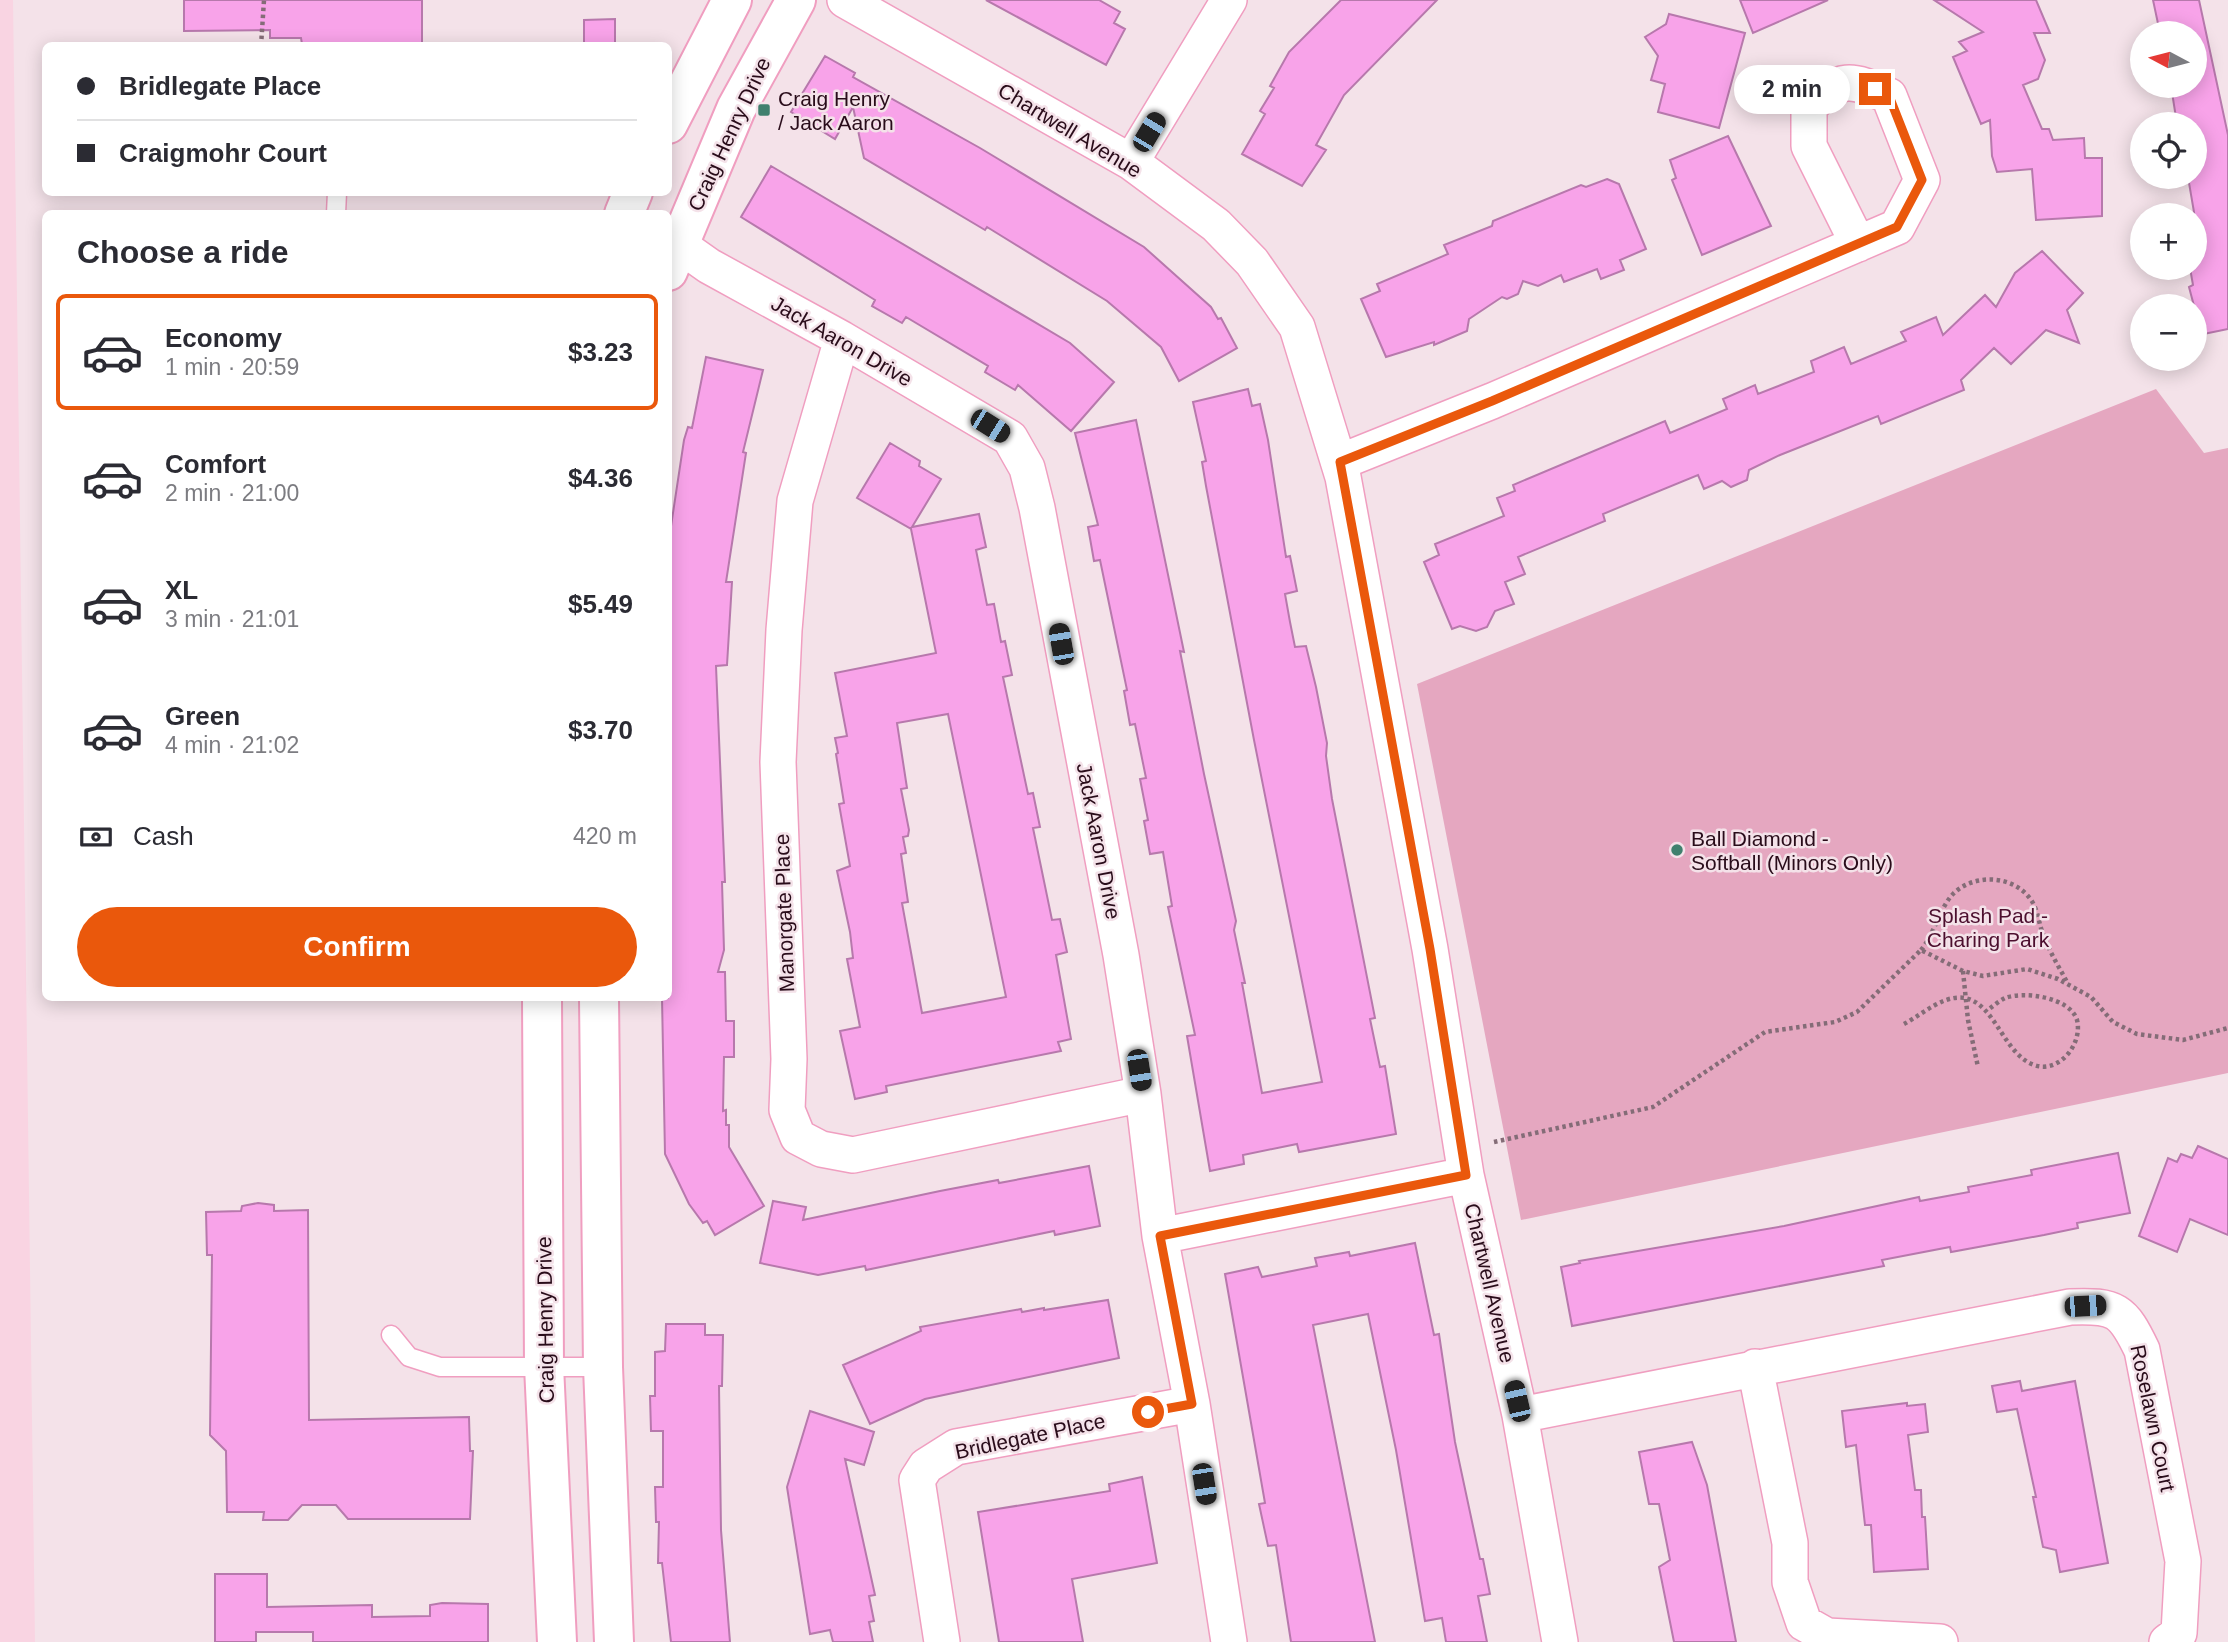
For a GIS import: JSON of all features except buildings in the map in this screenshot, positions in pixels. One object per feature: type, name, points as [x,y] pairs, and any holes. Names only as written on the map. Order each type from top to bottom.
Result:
[{"type":"street","points":[[672,116],[732,0]]},
{"type":"street","name":"Craig Henry Drive","points":[[672,251],[736,109],[796,0]]},
{"type":"street","name":"Chartwell Avenue","points":[[845,0],[1131,162],[1216,225],[1252,262],[1297,327],[1340,462],[1430,949],[1466,1175],[1521,1415],[1560,1642]]},
{"type":"street","points":[[1131,162],[1229,0]]},
{"type":"street","points":[[1340,462],[1492,401],[1858,244]]},
{"type":"street","name":"Jack Aaron Drive","points":[[672,251],[709,266],[842,339],[1010,439],[1027,468],[1121,955],[1143,1094],[1160,1236],[1192,1404],[1229,1642]]},
{"type":"street","name":"Manorgate Place","points":[[842,339],[795,501],[784,630],[778,762],[789,1046],[788,1110],[798,1137],[821,1149],[853,1156],[1143,1094]]},
{"type":"street","name":"Craig Henry Drive","points":[[542,1001],[544,1366],[557,1642]]},
{"type":"street","points":[[599,1001],[603,1367],[614,1642]]},
{"type":"street","points":[[1160,1236],[1466,1175]]},
{"type":"street","name":"Roselawn Court","points":[[1521,1415],[2070,1307],[2100,1306],[2127,1319],[2142,1350],[2183,1560],[2179,1633],[2167,1642]]},
{"type":"street","points":[[1755,1367],[1790,1543],[1790,1582],[1804,1623],[1827,1636],[1940,1642]]},
{"type":"street","name":"Bridlegate Place","points":[[942,1642],[917,1480],[926,1466],[956,1447],[1192,1404]]},
{"type":"lane","points":[[391,1335],[409,1357],[440,1367],[603,1367]]},
{"type":"path","points":[[261,42],[264,0]]},
{"type":"path","points":[[1466,1175],[1496,1140],[1653,1107],[1765,1032],[1835,1022],[1857,1012],[1921,950],[1931,938],[1952,894],[1970,882],[1992,877],[2016,887],[2032,902],[2044,937],[2069,985]]},
{"type":"path","points":[[1921,950],[1963,971],[1983,976],[2027,969],[2069,985],[2091,998],[2113,1021],[2137,1034],[2183,1040],[2228,1028]]},
{"type":"path","points":[[1963,971],[1978,1067]]},
{"type":"path","points":[[1904,1024],[1946,1000],[1966,998],[1988,1010],[2017,1053],[2032,1065],[2043,1067],[2057,1064],[2070,1053],[2077,1034],[2077,1018],[2066,1006],[2038,996],[2007,997],[1988,1010]]},
{"type":"shaded area","points":[[0,0],[13,0],[35,1642],[0,1642]]},
{"type":"green space","name":"Splash Pad - Charing Park","points":[[2156,389],[2204,453],[2228,448],[2228,1073],[1521,1220],[1417,684]]},
{"type":"place","name":"Craig Henry / Jack Aaron","points":[[764,110]]},
{"type":"place","name":"Ball Diamond - Softball (Minors Only)","points":[[1677,850]]},
{"type":"route","points":[[1148,1412],[1192,1404],[1160,1236],[1466,1175],[1430,949],[1340,462],[1492,401],[1897,227],[1922,180],[1889,96],[1875,89]]}]
